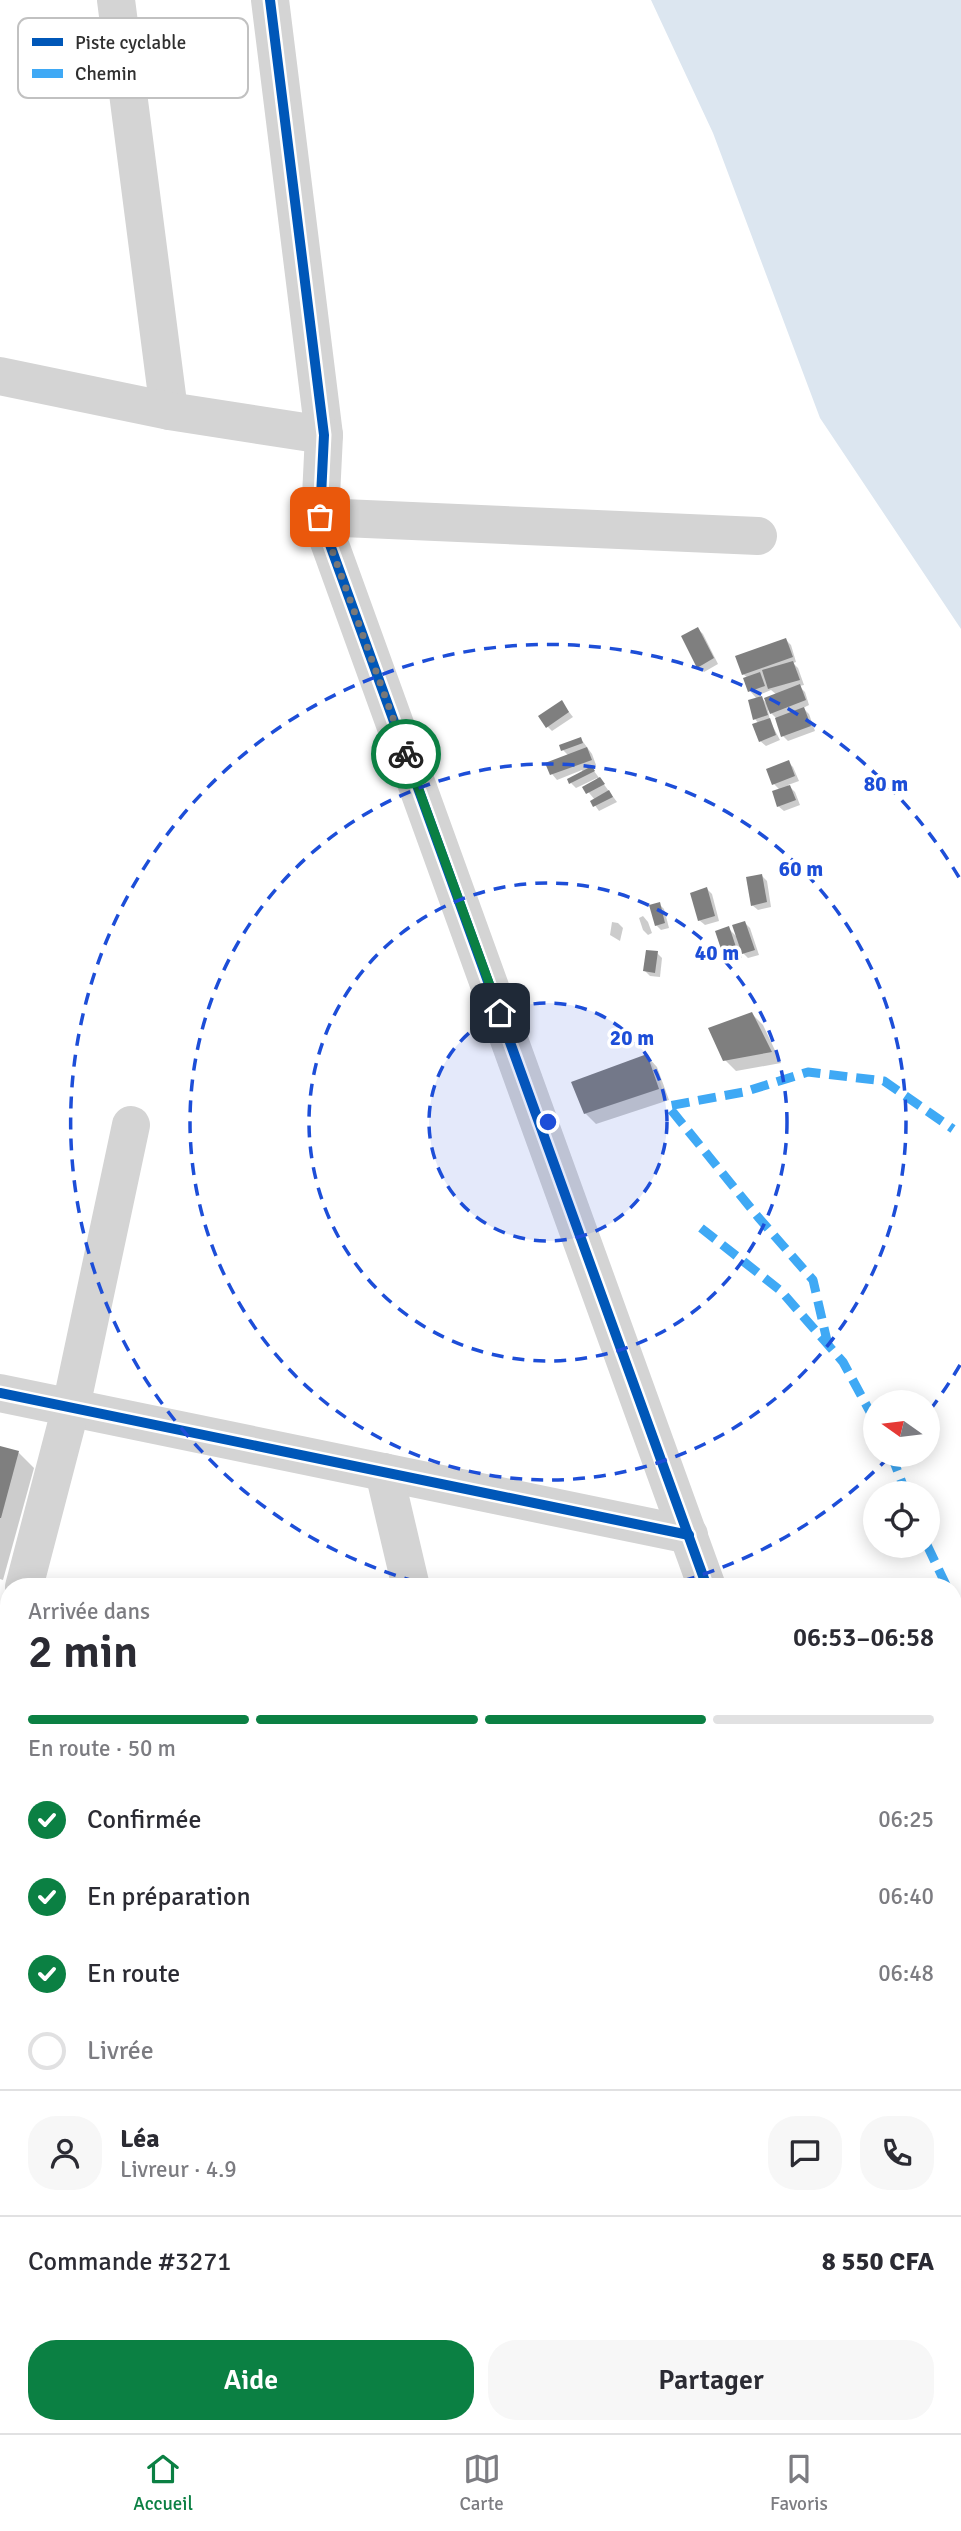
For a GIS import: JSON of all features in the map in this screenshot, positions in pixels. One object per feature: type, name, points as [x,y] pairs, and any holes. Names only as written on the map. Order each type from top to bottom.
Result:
[{"type":"street","points":[[116,0],[118,18]]},
{"type":"street","points":[[270,0],[324,435],[320,517],[704,1578]]},
{"type":"street","points":[[129,98],[169,411]]},
{"type":"street","points":[[0,376],[169,411],[324,435]]},
{"type":"street","points":[[320,517],[758,536]]},
{"type":"street","points":[[26,1578],[71,1407],[131,1125]]},
{"type":"street","points":[[0,1393],[689,1535]]},
{"type":"street","points":[[384,1472],[409,1578]]},
{"type":"shaded area","points":[[651,0],[961,0],[961,629],[820,418],[713,133]]},
{"type":"building","points":[[698,627],[714,658],[697,668],[681,636]]},
{"type":"building","points":[[786,638],[793,657],[742,675],[735,656]]},
{"type":"building","points":[[793,661],[800,680],[768,689],[762,670]]},
{"type":"building","points":[[760,672],[765,686],[748,692],[743,678]]},
{"type":"building","points":[[800,684],[806,700],[770,714],[764,698]]},
{"type":"building","points":[[762,696],[768,715],[753,720],[748,700]]},
{"type":"building","points":[[562,700],[569,712],[546,728],[538,716]]},
{"type":"building","points":[[804,707],[811,726],[781,737],[775,718]]},
{"type":"building","points":[[770,718],[776,735],[759,742],[752,724]]},
{"type":"building","points":[[581,737],[583,743],[561,751],[559,745]]},
{"type":"building","points":[[587,747],[592,760],[550,775],[545,763]]},
{"type":"building","points":[[789,760],[795,776],[772,785],[766,769]]},
{"type":"building","points":[[592,766],[595,771],[569,784],[567,779]]},
{"type":"building","points":[[600,777],[605,784],[586,794],[582,787]]},
{"type":"building","points":[[790,785],[796,800],[777,807],[772,791]]},
{"type":"building","points":[[609,790],[613,797],[593,807],[590,801]]},
{"type":"building","points":[[762,874],[767,902],[751,906],[746,877]]},
{"type":"building","points":[[707,887],[715,916],[698,921],[690,893]]},
{"type":"building","points":[[660,902],[665,923],[655,926],[649,905]]},
{"type":"building","points":[[745,921],[755,950],[742,954],[732,925]]},
{"type":"building","points":[[729,926],[738,953],[724,958],[715,931]]},
{"type":"building","points":[[646,950],[658,951],[655,973],[643,971]]},
{"type":"building","points":[[752,1012],[772,1052],[723,1061],[708,1028]]},
{"type":"building","points":[[647,1054],[659,1089],[584,1114],[571,1082]]},
{"type":"building","points":[[0,1446],[19,1451],[1,1518],[0,1518]]},
{"type":"marked path","points":[[828,1345],[813,1280],[668,1106],[744,1092],[808,1072],[884,1081],[953,1129]]},
{"type":"marked path","points":[[701,1228],[781,1291],[843,1362],[863,1399]]},
{"type":"marked path","points":[[896,1467],[901,1481]]},
{"type":"marked path","points":[[933,1558],[943,1578]]},
{"type":"cycle path","points":[[270,0],[324,435],[320,517],[704,1578]]},
{"type":"cycle path","points":[[0,1393],[689,1535]]},
{"type":"way so far","points":[[320,517],[406,754]]},
{"type":"route","points":[[406,754],[500,1013]]}]
